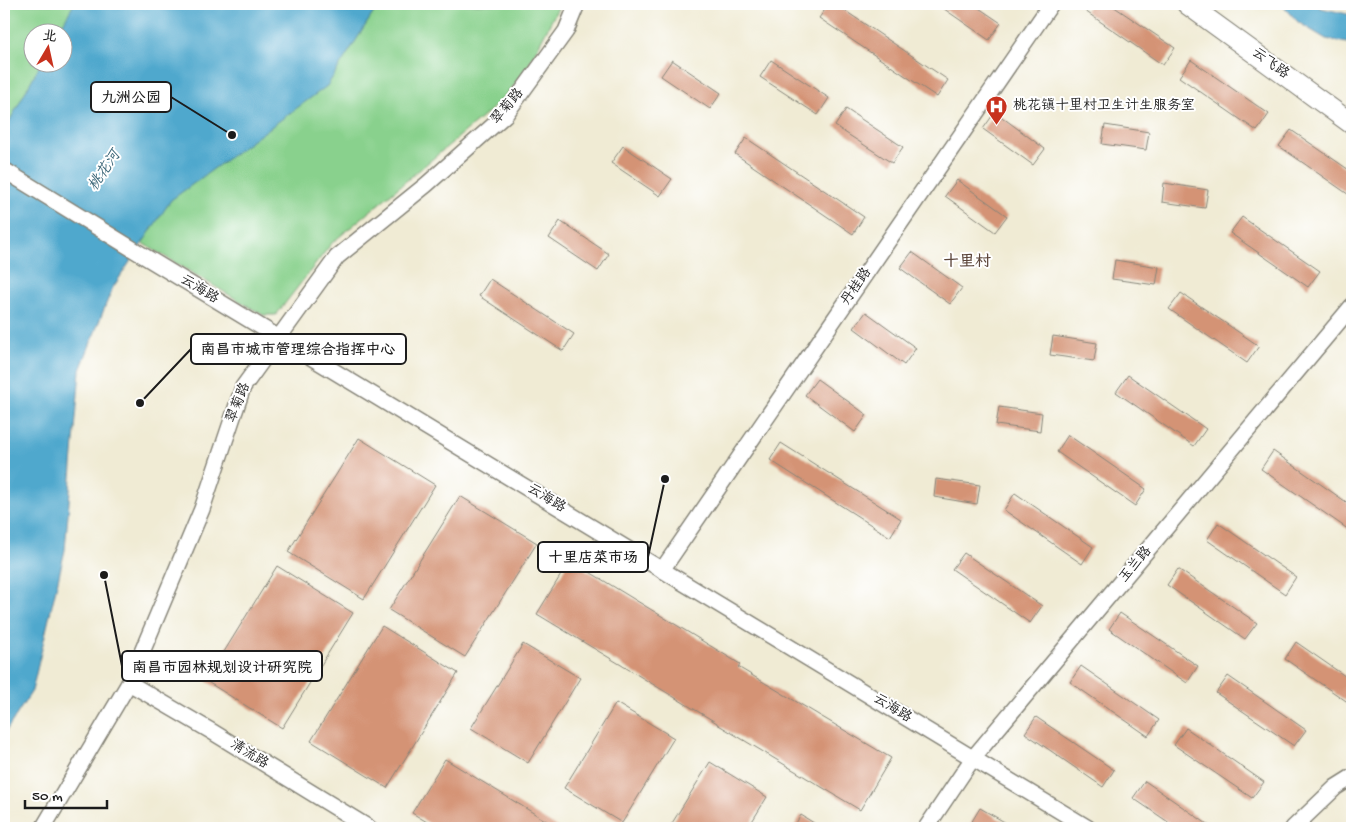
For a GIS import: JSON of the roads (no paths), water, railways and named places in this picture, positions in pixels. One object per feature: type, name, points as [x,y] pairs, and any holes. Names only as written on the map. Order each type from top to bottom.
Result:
[{"type":"main road","name":"云飞路","points":[[1188,4],[1352,124]]},
{"type":"main road","name":"云飞路","points":[[1207,4],[1352,110]]},
{"type":"street","name":"翠菊路","points":[[43,828],[129,683],[202,509],[243,387],[337,257],[426,185],[505,115],[566,31],[577,4]]},
{"type":"street","name":"丹桂路","points":[[662,570],[1051,4]]},
{"type":"street","name":"云海路","points":[[4,170],[1088,828]]},
{"type":"street","name":"玉兰路","points":[[926,828],[974,758],[1352,306]]},
{"type":"street","name":"清流路","points":[[129,683],[369,828]]},
{"type":"street","points":[[1293,828],[1336,787],[1352,777]]},
{"type":"water","name":"桃花河","points":[[74,4],[379,4],[327,86],[171,200],[112,289],[80,370],[65,550],[32,691],[4,734],[4,131],[36,72],[72,72],[72,22],[64,22]]},
{"type":"water","points":[[1282,4],[1315,4],[1321,8],[1352,15],[1352,44],[1326,39],[1298,22]]},
{"type":"place","name":"桃花镇十里村卫生计生服务室","points":[[997,125]]},
{"type":"place","name":"九洲公园","points":[[232,135]]},
{"type":"place","name":"南昌市城市管理综合指挥中心","points":[[140,403]]},
{"type":"place","name":"十里店菜市场","points":[[665,479]]},
{"type":"place","name":"南昌市园林规划设计研究院","points":[[104,575]]},
{"type":"district","name":"十里村","points":[[967,263]]}]
